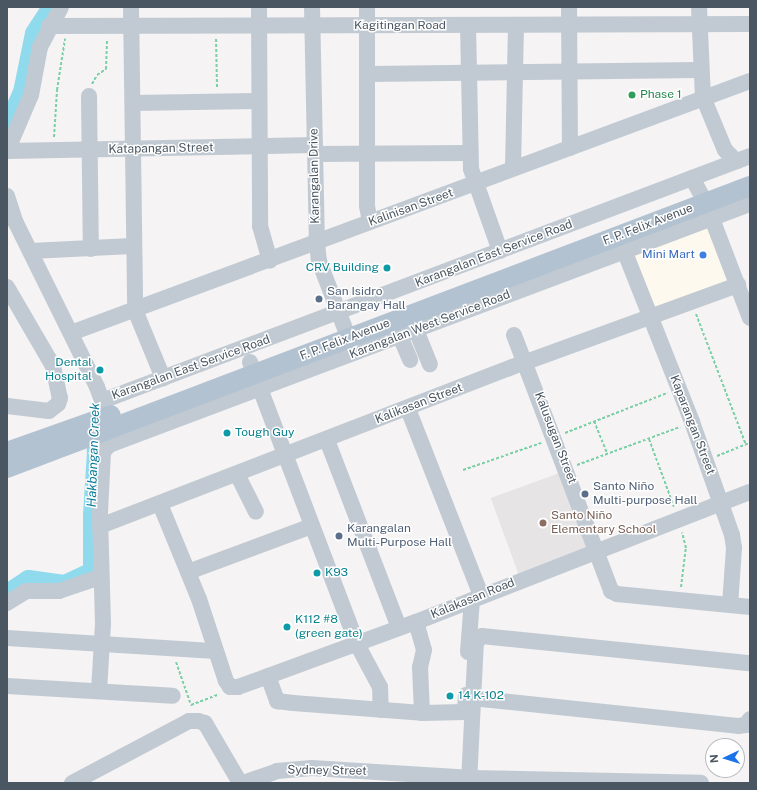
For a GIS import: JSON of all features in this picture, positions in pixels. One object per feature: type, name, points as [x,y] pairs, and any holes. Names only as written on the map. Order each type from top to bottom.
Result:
[{"type":"main road","name":"F. P. Felix Avenue","points":[[703,197],[745,163]]},
{"type":"main road","name":"F. P. Felix Avenue","points":[[7,452],[60,440],[104,424],[255,376],[344,326],[703,197],[750,186]]},
{"type":"main road","name":"F. P. Felix Avenue","points":[[7,468],[60,440]]},
{"type":"street","points":[[7,151],[31,95],[40,47],[49,26],[61,7]]},
{"type":"street","points":[[130,7],[133,103],[132,246],[135,310],[163,378]]},
{"type":"street","points":[[259,7],[258,147],[260,226],[270,261]]},
{"type":"street","name":"Karangalan Drive","points":[[312,7],[316,243],[319,261],[344,326]]},
{"type":"street","points":[[367,7],[369,74],[368,206],[370,222]]},
{"type":"street","points":[[569,7],[570,148]]},
{"type":"street","points":[[699,7],[700,70],[703,97],[725,150],[745,163]]},
{"type":"street","name":"Kagitingan Road","points":[[49,26],[108,27],[312,24],[368,27],[570,24],[750,24]]},
{"type":"street","points":[[513,168],[516,25]]},
{"type":"street","points":[[468,26],[469,153],[476,184],[500,251]]},
{"type":"street","points":[[369,74],[515,70],[700,70]]},
{"type":"street","name":"Kalinisan Street","points":[[71,333],[270,261],[370,222],[476,184],[513,168],[750,81]]},
{"type":"street","points":[[89,96],[88,150],[91,249]]},
{"type":"street","points":[[133,103],[259,101]]},
{"type":"street","name":"Katapangan Street","points":[[7,151],[258,147],[368,154],[469,153]]},
{"type":"street","points":[[7,196],[16,223],[71,333],[104,424],[100,526],[102,643],[99,691]]},
{"type":"street","points":[[703,197],[750,318]]},
{"type":"street","name":"Karangalan West Service Road","points":[[255,376],[400,336],[624,250],[703,197],[750,204]]},
{"type":"street","name":"Karangalan East Service Road","points":[[104,424],[163,378],[344,326],[500,251],[703,197]]},
{"type":"street","points":[[31,251],[132,246]]},
{"type":"street","name":"Kaparangan Street","points":[[624,250],[692,422],[721,503],[734,548],[730,606]]},
{"type":"street","name":"Kalikasan Street","points":[[100,526],[286,456],[526,362],[738,285]]},
{"type":"street","points":[[7,286],[53,366],[60,398],[58,404],[49,411],[7,406]]},
{"type":"street","points":[[416,330],[430,364]]},
{"type":"street","name":"Kalusugan Street","points":[[514,334],[598,551],[606,582],[613,593],[750,607]]},
{"type":"street","points":[[400,336],[410,360]]},
{"type":"street","points":[[255,376],[357,644],[380,687],[381,710]]},
{"type":"street","points":[[268,676],[277,701],[381,710],[465,712],[477,597],[408,409]]},
{"type":"street","points":[[327,440],[399,628]]},
{"type":"street","points":[[237,474],[256,512]]},
{"type":"street","name":"Kalakasan Road","points":[[236,687],[416,622],[750,492]]},
{"type":"street","points":[[160,504],[188,572],[226,681],[230,687],[236,687]]},
{"type":"street","points":[[188,572],[312,526]]},
{"type":"street","points":[[7,603],[26,591],[59,591],[100,577]]},
{"type":"street","points":[[416,622],[424,650],[420,667],[422,712]]},
{"type":"street","points":[[469,780],[472,698],[479,638],[482,636],[750,663]]},
{"type":"street","points":[[7,638],[216,651]]},
{"type":"street","points":[[7,686],[173,696]]},
{"type":"street","points":[[472,698],[738,726],[746,725],[750,719]]},
{"type":"street","points":[[72,783],[189,721],[205,723],[240,783]]},
{"type":"street","name":"Sydney Street","points":[[243,783],[277,771],[312,768],[359,777],[377,778],[701,783]]},
{"type":"path","points":[[53,150],[57,90],[67,26]]},
{"type":"path","points":[[215,26],[218,101]]},
{"type":"path","points":[[89,96],[97,75],[106,69],[108,27]]},
{"type":"path","points":[[691,302],[746,445]]},
{"type":"path","points":[[463,470],[555,437],[678,389]]},
{"type":"path","points":[[594,421],[607,454]]},
{"type":"path","points":[[566,469],[692,422]]},
{"type":"path","points":[[649,439],[679,520],[686,548],[680,601]]},
{"type":"path","points":[[706,460],[750,443]]},
{"type":"path","points":[[172,649],[191,705],[236,687]]},
{"type":"shaded area","points":[[708,222],[730,282],[651,311],[629,251]]},
{"type":"shaded area","name":"Santo Niño Elementary School","points":[[565,471],[593,549],[519,576],[491,498]]},
{"type":"waterway","name":"Hakbangan Creek","points":[[7,125],[22,92],[34,33],[51,7]]},
{"type":"waterway","name":"Hakbangan Creek","points":[[7,593],[28,579],[64,584],[92,571],[92,515],[96,452],[94,420]]},
{"type":"place","name":"Phase 1","points":[[632,95]]},
{"type":"place","name":"Mini Mart","points":[[703,255]]},
{"type":"place","name":"CRV Building","points":[[387,268]]},
{"type":"place","name":"San Isidro Barangay Hall","points":[[319,299]]},
{"type":"place","name":"Dental Hospital","points":[[100,370]]},
{"type":"place","name":"Tough Guy","points":[[227,433]]},
{"type":"place","name":"Santo Niño Multi-purpose Hall","points":[[585,494]]},
{"type":"place","name":"Santo Niño Elementary School","points":[[543,523]]},
{"type":"place","name":"Karangalan Multi-Purpose Hall","points":[[339,536]]},
{"type":"place","name":"K93","points":[[317,573]]},
{"type":"place","name":"K112 #8 (green gate)","points":[[287,627]]},
{"type":"place","name":"14 K-102","points":[[450,696]]}]
